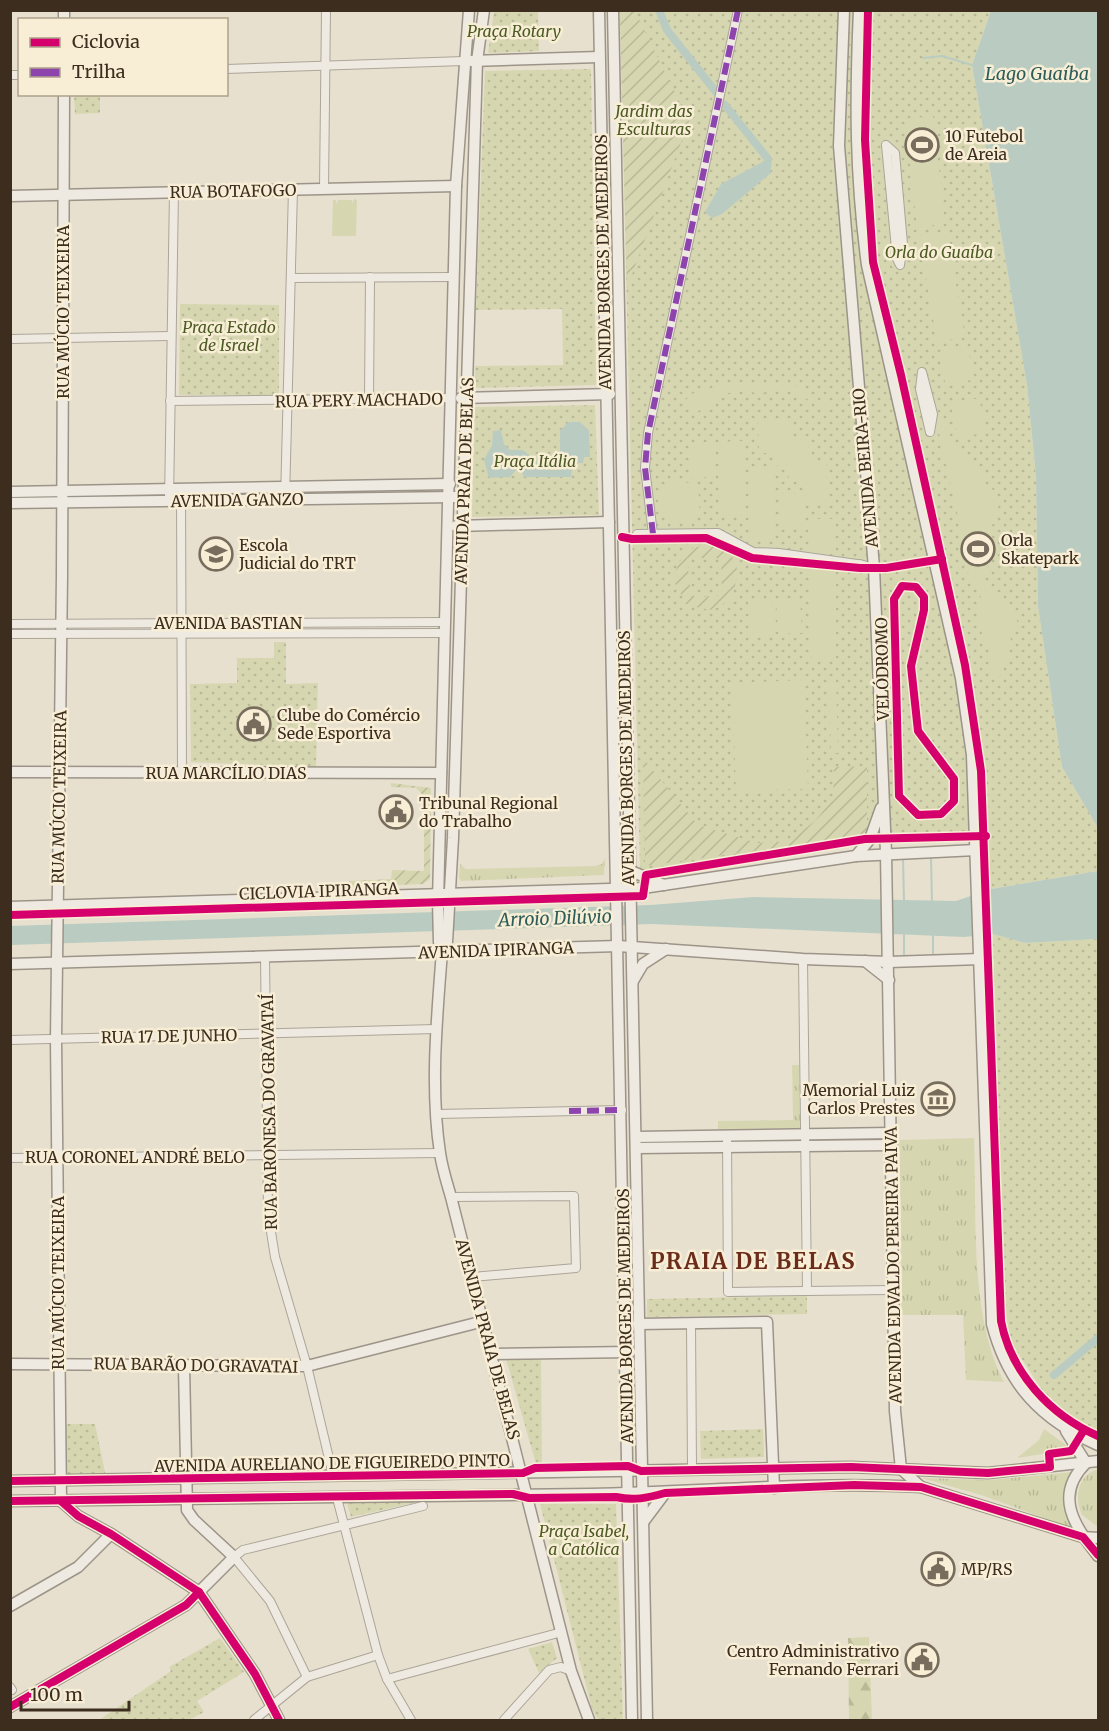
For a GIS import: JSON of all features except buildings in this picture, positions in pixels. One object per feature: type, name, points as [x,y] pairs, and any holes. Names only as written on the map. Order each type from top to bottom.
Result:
[{"type":"main road","name":"AVENIDA PRAIA DE BELAS","points":[[443,899],[438,871],[450,497],[456,186],[469,10]]},
{"type":"main road","name":"AVENIDA PRAIA DE BELAS","points":[[484,10],[477,61],[463,526],[443,899],[443,945],[436,1029],[437,1114],[440,1153],[451,1197],[523,1473],[571,1671],[589,1720]]},
{"type":"main road","name":"AVENIDA BORGES DE MEDEIROS","points":[[599,10],[632,1720]]},
{"type":"main road","name":"AVENIDA BORGES DE MEDEIROS","points":[[612,10],[628,871],[638,1149],[638,1324],[647,1720]]},
{"type":"main road","name":"AVENIDA BEIRA-RIO","points":[[844,10],[839,146],[874,568],[889,962]]},
{"type":"main road","points":[[859,10],[855,146],[858,195],[866,253],[882,339],[961,678],[972,754],[978,869],[992,1324],[999,1350],[1021,1389],[1040,1409],[1064,1428],[1098,1445]]},
{"type":"main road","points":[[464,61],[599,57]]},
{"type":"main road","name":"RUA MÚCIO TEIXEIRA","points":[[61,1501],[56,1039],[64,96]]},
{"type":"main road","name":"RUA BOTAFOGO","points":[[10,196],[456,186]]},
{"type":"main road","name":"RUA PERY MACHADO","points":[[451,398],[620,394]]},
{"type":"main road","name":"AVENIDA GANZO","points":[[181,495],[286,487],[450,484]]},
{"type":"main road","points":[[363,486],[363,499]]},
{"type":"main road","name":"AVENIDA GANZO","points":[[10,492],[62,497]]},
{"type":"main road","name":"AVENIDA GANZO","points":[[10,503],[62,497],[169,495],[285,500],[464,497]]},
{"type":"main road","points":[[449,526],[609,522]]},
{"type":"main road","name":"RUA MARCÍLIO DIAS","points":[[10,772],[441,773]]},
{"type":"main road","points":[[856,856],[870,838],[883,802]]},
{"type":"main road","points":[[10,907],[57,911],[418,895],[443,899],[616,895],[664,885],[856,856],[976,850]]},
{"type":"main road","points":[[616,862],[628,871],[664,885]]},
{"type":"main road","points":[[418,895],[434,880],[438,871]]},
{"type":"main road","name":"AVENIDA IPIRANGA","points":[[10,964],[57,958],[265,956],[443,945],[618,940],[631,940],[666,949],[803,959],[889,962],[981,959]]},
{"type":"main road","points":[[632,984],[642,964],[666,949]]},
{"type":"main road","points":[[865,961],[889,981]]},
{"type":"main road","name":"AVENIDA EDVALDO PEREIRA PAIVA","points":[[889,962],[892,1290],[895,1411],[901,1469]]},
{"type":"main road","points":[[622,1126],[637,1137],[891,1133]]},
{"type":"main road","points":[[832,1135],[832,1147]]},
{"type":"main road","points":[[638,1149],[892,1145]]},
{"type":"main road","name":"RUA BARÃO DO GRAVATAI","points":[[10,1364],[307,1366],[484,1321]]},
{"type":"main road","points":[[638,1324],[767,1322],[774,1488]]},
{"type":"main road","points":[[492,1354],[639,1351]]},
{"type":"main road","points":[[10,1707],[186,1605],[234,1557],[194,1520],[187,1510],[184,1366]]},
{"type":"main road","points":[[1064,1428],[1086,1463],[1077,1472],[1069,1496],[1074,1519],[1083,1537],[1098,1556]]},
{"type":"main road","name":"AVENIDA AURELIANO DE FIGUEIREDO PINTO","points":[[10,1481],[628,1472],[774,1467],[988,1473],[1098,1461]]},
{"type":"main road","points":[[901,1469],[909,1479],[921,1487]]},
{"type":"main road","name":"AVENIDA AURELIANO DE FIGUEIREDO PINTO","points":[[10,1502],[628,1494],[854,1485],[921,1487],[1083,1537]]},
{"type":"main road","points":[[643,1523],[665,1493]]},
{"type":"main road","points":[[513,1494],[533,1516]]},
{"type":"main road","points":[[80,1500],[83,1510],[111,1534]]},
{"type":"main road","points":[[61,1501],[78,1516],[111,1534],[200,1592],[279,1720]]},
{"type":"main road","points":[[10,1606],[78,1567],[111,1534]]},
{"type":"main road","points":[[1083,1537],[1098,1538]]},
{"type":"street","points":[[324,188],[326,10]]},
{"type":"street","points":[[652,534],[645,468],[648,433],[738,10]]},
{"type":"street","points":[[228,69],[464,61]]},
{"type":"street","points":[[886,145],[895,153],[903,244],[900,265],[897,259],[886,145]]},
{"type":"street","points":[[285,500],[293,189]]},
{"type":"street","points":[[169,495],[174,192]]},
{"type":"street","points":[[369,399],[370,276]]},
{"type":"street","points":[[291,278],[454,277]]},
{"type":"street","points":[[10,339],[170,336]]},
{"type":"street","points":[[922,372],[933,414],[930,432],[920,389],[922,372]]},
{"type":"street","name":"RUA PERY MACHADO","points":[[170,401],[451,398]]},
{"type":"street","points":[[181,495],[182,774]]},
{"type":"street","points":[[622,537],[635,534],[718,533],[753,552],[779,553],[874,568]]},
{"type":"street","name":"AVENIDA BASTIAN","points":[[10,634],[182,623],[364,623],[446,628]]},
{"type":"street","points":[[268,623],[268,633]]},
{"type":"street","points":[[364,623],[364,633]]},
{"type":"street","name":"AVENIDA BASTIAN","points":[[10,624],[61,629],[182,633],[364,633],[446,628]]},
{"type":"street","name":"RUA BARONESA DO GRAVATAÍ","points":[[265,956],[268,1213],[274,1257],[307,1366],[333,1475]]},
{"type":"street","points":[[803,959],[807,1291]]},
{"type":"street","name":"RUA 17 DE JUNHO","points":[[10,1040],[436,1029]]},
{"type":"street","points":[[437,1114],[621,1110]]},
{"type":"street","points":[[727,1135],[728,1292],[892,1290]]},
{"type":"street","name":"RUA CORONEL ANDRÉ BELO","points":[[10,1158],[440,1153]]},
{"type":"street","points":[[451,1197],[574,1196],[576,1268],[472,1277]]},
{"type":"street","points":[[691,1323],[692,1470]]},
{"type":"street","points":[[337,1498],[378,1655],[387,1679],[411,1720]]},
{"type":"street","points":[[307,1677],[270,1602],[234,1557],[243,1550],[423,1506]]},
{"type":"street","points":[[387,1679],[562,1632]]},
{"type":"street","points":[[254,1720],[307,1677],[378,1655]]},
{"type":"street","points":[[504,1720],[549,1670],[561,1667],[571,1671]]},
{"type":"green space","name":"Praça Rotary","points":[[494,11],[538,11],[539,51],[488,53]]},
{"type":"green space","name":"Orla do Guaíba","points":[[620,11],[991,11],[972,65],[1027,385],[1036,476],[1038,606],[1062,767],[1098,828],[1098,871],[991,889],[988,840],[864,841],[761,861],[670,872],[640,871]]},
{"type":"green space","name":"Jardim das Esculturas","points":[[620,11],[635,11],[689,121],[627,288]]},
{"type":"green space","points":[[591,69],[596,385],[475,388],[475,366],[563,365],[562,309],[476,310],[485,71]]},
{"type":"green space","points":[[74,96],[100,96],[100,113],[75,114]]},
{"type":"green space","points":[[933,116],[945,224],[917,227],[905,119]]},
{"type":"green space","points":[[354,199],[357,200],[356,236],[332,236],[333,200],[336,200],[336,204],[338,200],[352,200],[352,204]]},
{"type":"green space","name":"Orla do Guaíba","points":[[947,231],[965,337],[937,342],[919,236]]},
{"type":"green space","name":"Praça Estado de Israel","points":[[180,304],[279,305],[279,395],[179,395]]},
{"type":"green space","points":[[237,320],[256,320],[257,355],[237,355]]},
{"type":"green space","points":[[967,345],[975,379],[946,386],[938,352]]},
{"type":"green space","points":[[735,381],[760,386],[793,384],[810,398],[832,403],[833,408],[829,410],[787,389],[760,393],[737,391],[725,394],[697,412],[689,410],[685,401],[691,394]]},
{"type":"green space","points":[[979,398],[987,432],[958,438],[951,404]]},
{"type":"green space","name":"Praça Itália","points":[[595,405],[599,515],[472,517],[474,407]]},
{"type":"green space","name":"Orla Skatepark","points":[[942,418],[957,449],[986,480],[985,487],[994,490],[999,500],[997,522],[990,526],[993,541],[986,578],[979,575],[1011,606],[1017,621],[1016,629],[1009,634],[1012,643],[1000,676],[995,678],[989,662],[991,646],[983,638],[976,609],[981,596],[966,566],[964,544],[936,420]]},
{"type":"green space","points":[[791,419],[791,440],[808,440],[809,461],[826,461],[827,503],[806,504],[805,482],[789,482],[788,465],[775,466],[774,453],[759,453],[758,420]]},
{"type":"green space","points":[[743,441],[745,514],[721,515],[719,442]]},
{"type":"green space","points":[[713,442],[714,477],[690,478],[690,443]]},
{"type":"green space","points":[[749,468],[773,468],[774,539],[750,540]]},
{"type":"green space","points":[[679,481],[694,487],[700,502],[694,517],[679,523],[664,517],[658,502],[664,487]]},
{"type":"green space","points":[[780,494],[803,494],[803,529],[781,529]]},
{"type":"green space","points":[[808,519],[833,519],[833,554],[809,554]]},
{"type":"green space","points":[[707,544],[727,552],[733,558],[737,571],[731,600],[710,610],[687,605],[672,578],[685,551]],"holes":[[[687,558],[721,558],[722,596],[691,597]]]},
{"type":"green space","points":[[810,569],[836,569],[836,660],[813,660],[810,653]]},
{"type":"green space","points":[[800,598],[802,633],[778,634],[776,599]]},
{"type":"green space","points":[[772,599],[774,634],[750,636],[748,600]]},
{"type":"green space","name":"Clube do Comércio Sede Esportiva","points":[[274,642],[286,642],[286,684],[318,683],[316,768],[191,762],[190,684],[237,683],[237,658],[274,658]]},
{"type":"green space","points":[[829,679],[836,679],[838,753],[831,753]]},
{"type":"green space","points":[[804,680],[808,789],[736,791],[732,683]]},
{"type":"green space","points":[[643,758],[698,825],[757,843],[789,841],[815,821],[833,799],[834,767],[867,766],[867,835],[645,866]]},
{"type":"green space","points":[[391,783],[431,788],[430,879],[423,884],[349,887],[349,881],[391,879],[392,870],[424,871],[424,796],[416,788],[391,787]]},
{"type":"green space","points":[[605,858],[604,875],[461,881],[459,878],[460,864],[466,869],[596,866],[602,864]]},
{"type":"green space","points":[[993,934],[1025,943],[1098,939],[1098,1431],[1073,1418],[1042,1390],[1012,1344],[1001,1292]]},
{"type":"green space","points":[[792,1065],[799,1065],[800,1128],[718,1129],[718,1121],[793,1120]]},
{"type":"green space","points":[[974,1138],[980,1296],[993,1355],[1004,1382],[966,1380],[963,1315],[902,1315],[899,1140]]},
{"type":"green space","points":[[807,1296],[807,1314],[647,1317],[647,1299]]},
{"type":"green space","points":[[506,1359],[541,1359],[542,1464],[536,1464]]},
{"type":"green space","points":[[66,1424],[95,1424],[106,1477],[65,1478]]},
{"type":"green space","points":[[763,1429],[764,1457],[701,1459],[700,1431]]},
{"type":"green space","points":[[1044,1429],[1069,1447],[1068,1450],[1017,1458],[1039,1440]]},
{"type":"green space","points":[[1098,1469],[1098,1527],[1082,1515],[1078,1495],[1082,1482],[1091,1472]]},
{"type":"green space","points":[[1072,1472],[1065,1496],[1071,1524],[1068,1527],[981,1495],[921,1478],[990,1480]]},
{"type":"green space","points":[[414,1501],[351,1517],[347,1503]]},
{"type":"green space","name":"Praça Isabel, a Católica","points":[[540,1504],[616,1504],[623,1720],[598,1720],[592,1709]]},
{"type":"green space","points":[[869,1637],[872,1720],[849,1720],[848,1638]]},
{"type":"green space","points":[[220,1638],[244,1672],[197,1701],[204,1712],[189,1720],[99,1720],[171,1671],[169,1667]]},
{"type":"green space","points":[[552,1642],[557,1658],[539,1673],[528,1649]]},
{"type":"water","name":"Lago Guaíba","points":[[991,11],[1098,11],[1098,828],[1062,767],[1038,606],[1036,476],[1027,385],[972,65]]},
{"type":"water","points":[[768,159],[771,173],[722,214],[712,218],[705,212],[721,184]]},
{"type":"water","points":[[568,422],[580,422],[589,430],[590,457],[584,457],[583,463],[578,463],[578,468],[572,469],[571,477],[524,477],[522,472],[516,470],[510,477],[489,478],[484,460],[492,445],[493,431],[501,430],[504,444],[510,450],[523,450],[547,470],[560,470],[560,431]]},
{"type":"water","name":"Arroio Dilúvio","points":[[1098,871],[1098,939],[1025,943],[993,934],[964,937],[652,924],[11,945],[10,926],[650,905],[754,897],[956,901],[991,889]]},
{"type":"waterway","points":[[659,10],[667,30],[716,92]]},
{"type":"waterway","points":[[923,58],[942,56],[972,65]]},
{"type":"waterway","points":[[725,105],[768,159],[767,168]]},
{"type":"waterway","points":[[931,857],[932,903]]},
{"type":"waterway","points":[[903,858],[904,901]]},
{"type":"waterway","points":[[904,933],[904,958]]},
{"type":"waterway","points":[[933,935],[933,957]]},
{"type":"waterway","points":[[1054,1375],[1098,1338]]},
{"type":"marked path","points":[[653,534],[645,468],[648,433],[738,10]]},
{"type":"marked path","points":[[569,1111],[622,1110]]},
{"type":"cycle path","points":[[868,10],[865,140],[873,262],[901,375],[965,665],[981,771],[1001,1321],[1014,1358],[1023,1375],[1035,1390],[1064,1416],[1098,1436]]},
{"type":"cycle path","points":[[622,537],[632,539],[706,538],[752,558],[860,568],[886,568],[942,559]]},
{"type":"cycle path","name":"VELÓDROMO","points":[[902,586],[916,587],[924,597],[924,610],[911,666],[918,731],[954,779],[954,801],[941,814],[918,815],[899,796],[894,599],[902,586]]},
{"type":"cycle path","name":"CICLOVIA IPIRANGA","points":[[10,915],[643,896],[646,875],[865,839],[986,836]]},
{"type":"cycle path","points":[[10,1481],[523,1473],[535,1468],[628,1466],[641,1471],[851,1467],[988,1473],[1050,1467],[1049,1454],[1071,1451],[1084,1430]]},
{"type":"cycle path","points":[[10,1501],[513,1494],[529,1498],[616,1497],[635,1499],[665,1493],[854,1485],[921,1487],[1083,1537],[1098,1555]]},
{"type":"cycle path","points":[[61,1501],[78,1516],[111,1534],[199,1592],[255,1674],[279,1720]]},
{"type":"cycle path","points":[[10,1707],[186,1605],[199,1592]]},
{"type":"place","name":"10 Futebol de Areia","points":[[922,145]]},
{"type":"place","name":"Orla Skatepark","points":[[978,549]]},
{"type":"place","name":"Escola Judicial do TRT","points":[[216,554]]},
{"type":"place","name":"Clube do Comércio Sede Esportiva","points":[[254,724]]},
{"type":"place","name":"Tribunal Regional do Trabalho","points":[[396,812]]},
{"type":"place","name":"Memorial Luiz Carlos Prestes","points":[[938,1099]]},
{"type":"place","name":"MP/RS","points":[[938,1569]]},
{"type":"place","name":"Centro Administrativo Fernando Ferrari","points":[[922,1660]]},
{"type":"district","name":"PRAIA DE BELAS","points":[[753,1261]]}]
